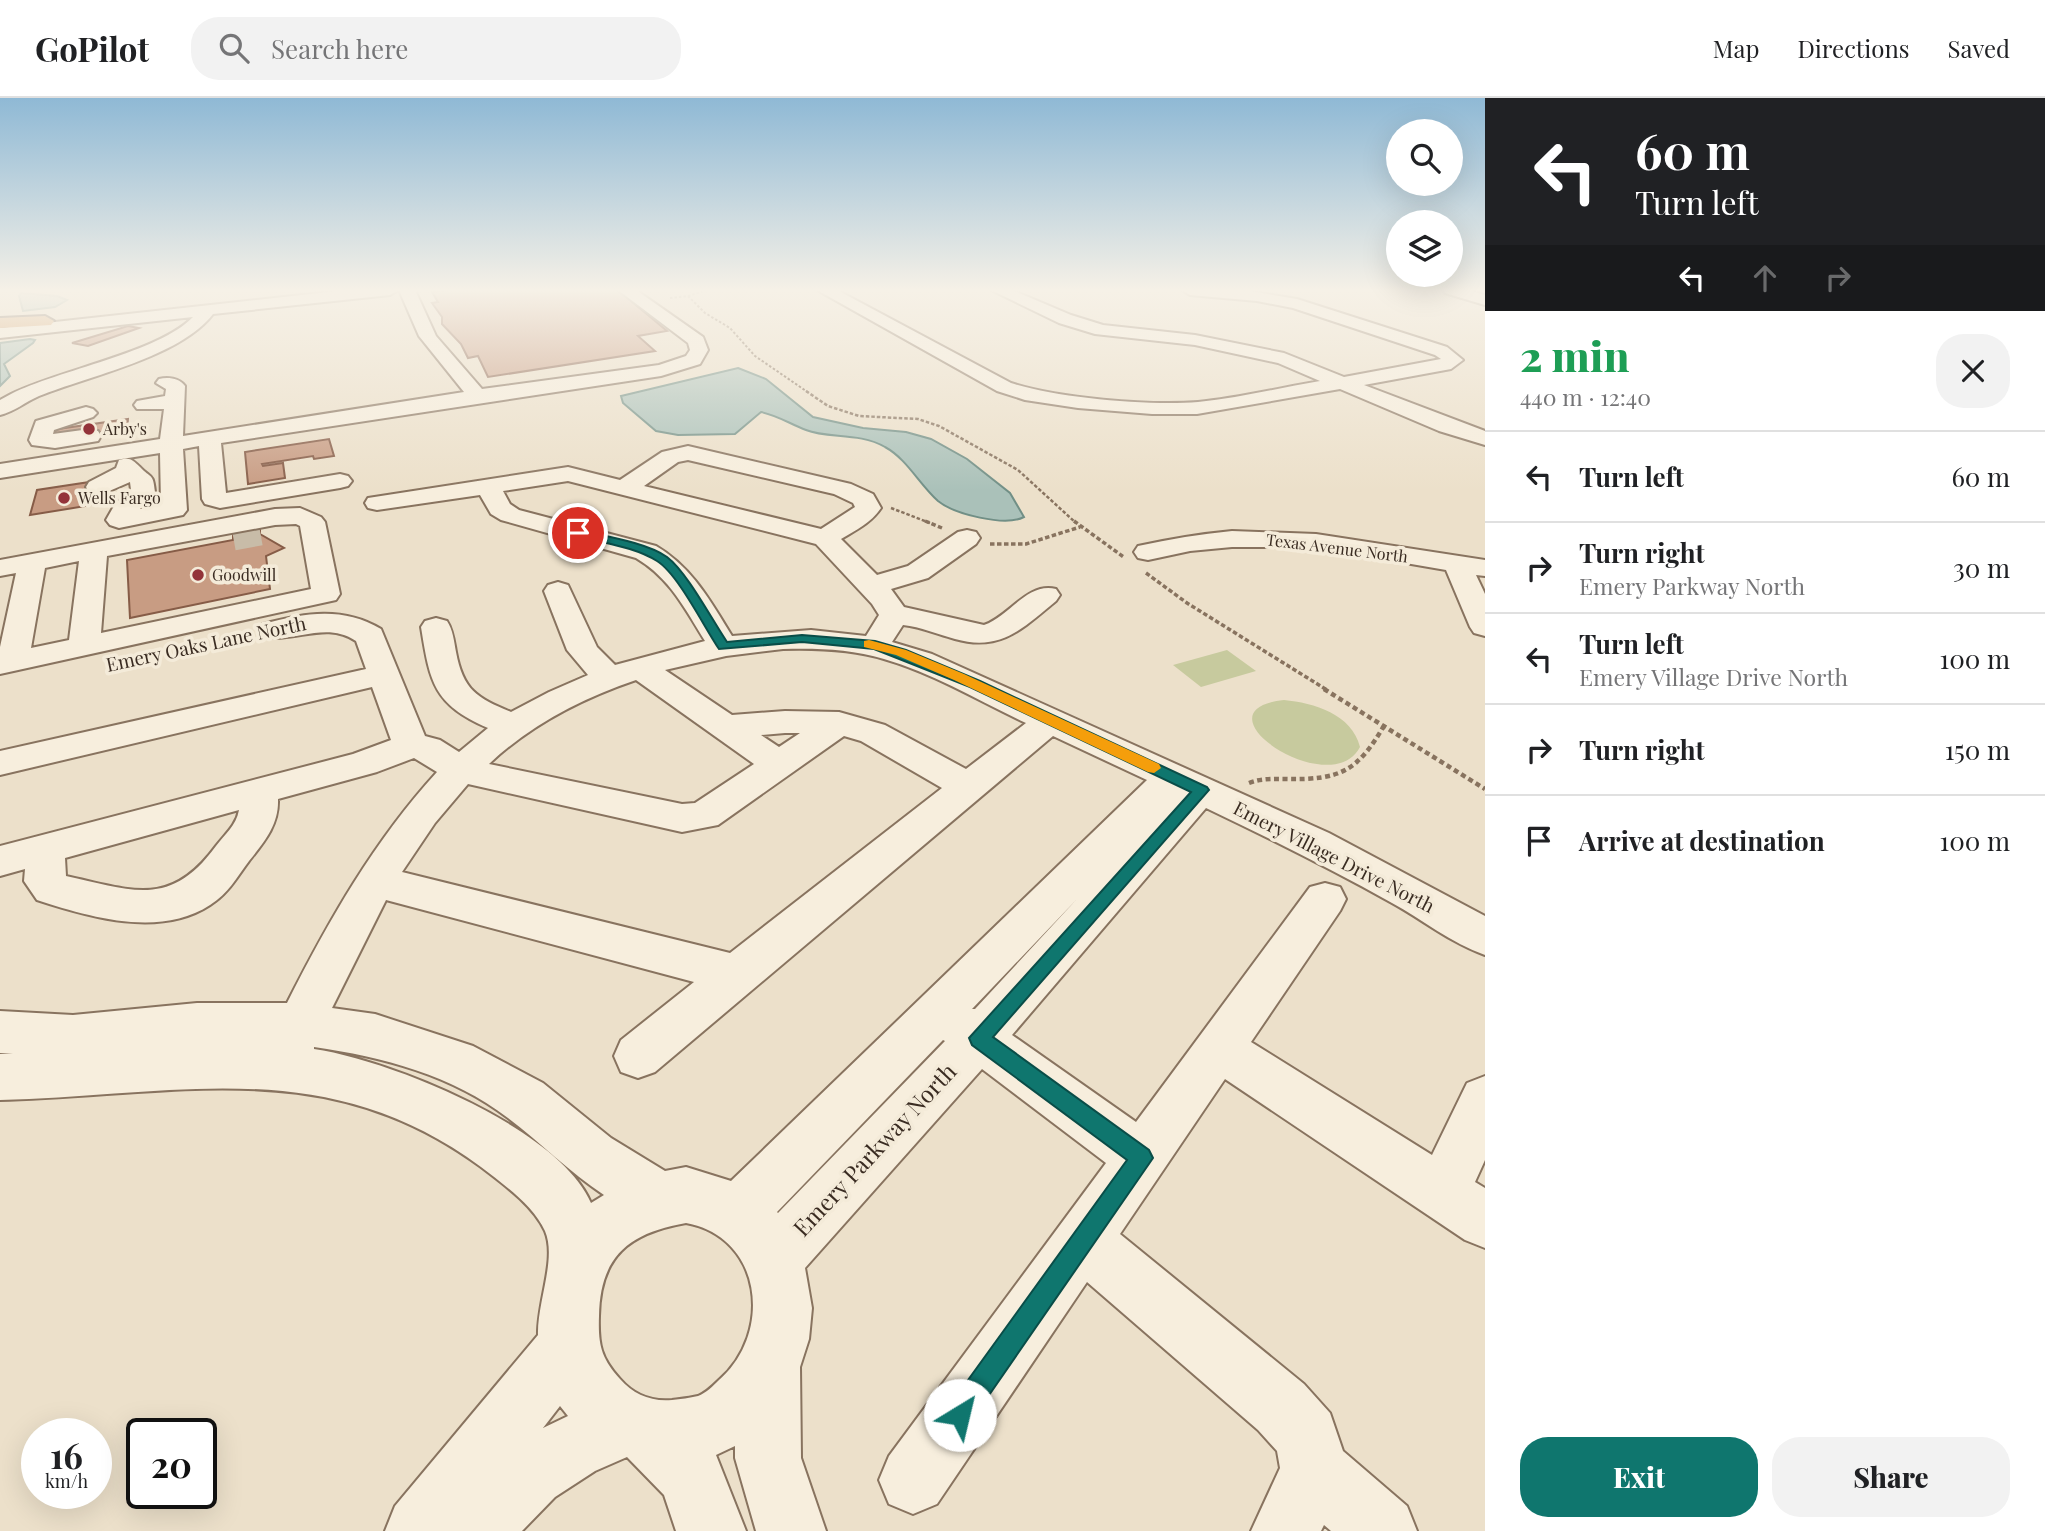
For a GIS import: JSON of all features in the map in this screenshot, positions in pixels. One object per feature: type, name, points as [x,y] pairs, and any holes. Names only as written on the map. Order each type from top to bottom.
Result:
[{"type":"street","points":[[83,357],[69,362],[71,366],[124,375]]},
{"type":"street","points":[[0,409],[26,394],[123,357]]},
{"type":"street","points":[[444,357],[469,383],[477,396]]},
{"type":"street","points":[[86,413],[44,426],[40,440],[55,441],[114,432],[172,443],[661,370],[693,360],[695,357]]},
{"type":"street","points":[[945,357],[987,380],[1039,397],[1175,410],[1219,405],[1444,365],[1454,360],[1449,357]]},
{"type":"street","points":[[1275,357],[1460,431],[1485,438]]},
{"type":"street","points":[[144,405],[171,392],[174,510]]},
{"type":"street","points":[[1439,440],[1460,431]]},
{"type":"street","points":[[210,438],[214,499],[220,501]]},
{"type":"street","points":[[2,496],[6,485],[12,482],[108,487],[172,443]]},
{"type":"street","points":[[84,646],[93,546],[108,487],[172,443]]},
{"type":"street","points":[[624,488],[670,457],[688,453],[842,489],[864,499],[868,508],[862,515],[825,538]]},
{"type":"street","points":[[0,471],[108,487],[174,510],[340,481]]},
{"type":"street","points":[[377,503],[568,474],[825,538],[871,586],[885,630],[926,619],[964,632],[986,634],[1004,628],[1046,595]]},
{"type":"street","points":[[488,485],[500,509],[510,514],[663,559],[675,572],[723,646]]},
{"type":"street","points":[[0,568],[93,546],[275,517],[300,516],[312,522]]},
{"type":"street","points":[[260,531],[312,522]]},
{"type":"street","points":[[4,671],[84,646],[142,645],[326,594],[312,522]]},
{"type":"street","points":[[93,546],[233,536]]},
{"type":"street","points":[[871,586],[918,572],[967,538]]},
{"type":"street","name":"Texas Avenue North","points":[[1139,560],[1216,538],[1286,538],[1471,566]]},
{"type":"street","points":[[4,671],[32,562]]},
{"type":"street","points":[[1471,566],[1485,626]]},
{"type":"street","points":[[558,591],[583,650],[727,727],[779,764]]},
{"type":"street","name":"Emery Oaks Lane North","points":[[4,671],[142,645],[313,621],[339,622],[357,626],[370,636],[411,746]]},
{"type":"street","points":[[436,627],[448,680],[454,692],[513,726]]},
{"type":"street","name":"Emery Village Drive North","points":[[281,1069],[301,1024],[375,881],[396,849],[460,770],[513,726],[561,698],[624,672],[723,646],[763,640],[802,639],[885,630],[921,661],[1052,720],[1364,869],[1485,937]]},
{"type":"street","points":[[0,763],[385,674]]},
{"type":"street","points":[[638,1056],[1052,720]]},
{"type":"street","points":[[727,727],[785,722],[839,723],[873,733],[970,787]]},
{"type":"street","points":[[0,861],[363,762],[411,746],[427,748],[460,770],[682,818],[704,815],[839,723]]},
{"type":"street","name":"Emery Parkway North","points":[[738,1213],[960,1025],[1201,790]]},
{"type":"street","points":[[45,849],[45,881],[52,889],[144,907],[165,906],[192,896],[218,873],[257,824],[260,809],[258,791]]},
{"type":"street","points":[[375,881],[737,974]]},
{"type":"street","points":[[913,1480],[1325,899]]},
{"type":"street","points":[[0,1032],[73,1036],[197,1024],[301,1024],[375,1035],[456,1062],[525,1100],[592,1156],[658,1198]]},
{"type":"street","points":[[960,1025],[1142,1158]]},
{"type":"street","name":"Emery Parkway North","points":[[774,1259],[960,1025]]},
{"type":"street","points":[[1219,1048],[1485,1220]]},
{"type":"street","points":[[0,1077],[56,1077],[171,1066],[249,1065],[323,1073],[358,1084],[473,1129],[540,1179],[568,1215],[579,1264]]},
{"type":"street","points":[[1443,1193],[1485,1100]]},
{"type":"street","points":[[686,1195],[713,1200],[738,1213],[759,1233],[774,1259],[783,1294],[782,1332],[769,1369],[748,1399],[719,1422],[685,1433],[639,1428],[612,1416],[584,1385],[568,1346],[567,1303],[579,1264],[594,1240],[612,1221],[634,1206],[658,1198],[686,1195]]},
{"type":"street","points":[[1083,1241],[1282,1406],[1307,1436],[1314,1470],[1286,1531]]},
{"type":"street","points":[[420,1531],[568,1346]]},
{"type":"street","points":[[769,1369],[768,1458],[791,1531]]},
{"type":"street","points":[[474,1531],[531,1473],[572,1448],[639,1428]]},
{"type":"street","points":[[639,1428],[690,1474],[711,1531]]},
{"type":"street","points":[[1314,1470],[1382,1531]]},
{"type":"path","points":[[758,357],[828,406],[859,416],[918,419],[939,426],[1018,470],[1066,516],[1139,560],[1187,603],[1385,724],[1485,789]]},
{"type":"path","points":[[1201,790],[1259,779],[1316,778],[1351,771],[1375,744],[1385,724]]},
{"type":"green space","points":[[1227,650],[1256,671],[1201,687],[1173,665]]},
{"type":"green space","points":[[1284,700],[1319,707],[1340,718],[1356,736],[1360,747],[1345,761],[1323,765],[1298,759],[1276,748],[1259,734],[1252,719],[1259,707]]},
{"type":"water","points":[[0,357],[14,357],[4,364],[10,376],[0,386]]},
{"type":"water","points":[[738,368],[766,379],[813,417],[863,428],[906,432],[931,439],[967,459],[1010,493],[1024,517],[1016,520],[993,520],[946,506],[931,494],[900,458],[875,442],[815,433],[761,412],[735,434],[678,435],[656,431],[623,403],[621,396]]},
{"type":"building","points":[[478,357],[617,357],[488,377]]},
{"type":"building","name":"Arby's","points":[[128,419],[127,429],[48,440],[51,430]]},
{"type":"building","points":[[329,439],[334,456],[314,459],[313,456],[262,464],[283,463],[285,478],[248,484],[245,452]]},
{"type":"building","name":"Wells Fargo","points":[[96,481],[92,505],[30,515],[37,490]]},
{"type":"building","name":"Goodwill","points":[[260,528],[260,534],[284,548],[266,556],[270,589],[130,618],[127,560],[233,540],[233,531]]},
{"type":"tunnel","points":[[233,536],[260,531]]},
{"type":"slow traffic","points":[[869,644],[901,653],[959,677],[1154,768]]},
{"type":"place","name":"Arby's","points":[[89,429]]},
{"type":"place","name":"Wells Fargo","points":[[64,498]]},
{"type":"place","name":"Goodwill","points":[[198,575]]},
{"type":"route","points":[[578,533],[663,559],[675,572],[723,646],[763,640],[802,639],[875,645],[975,684],[1201,790],[979,1038],[1142,1158],[960,1415]]}]
